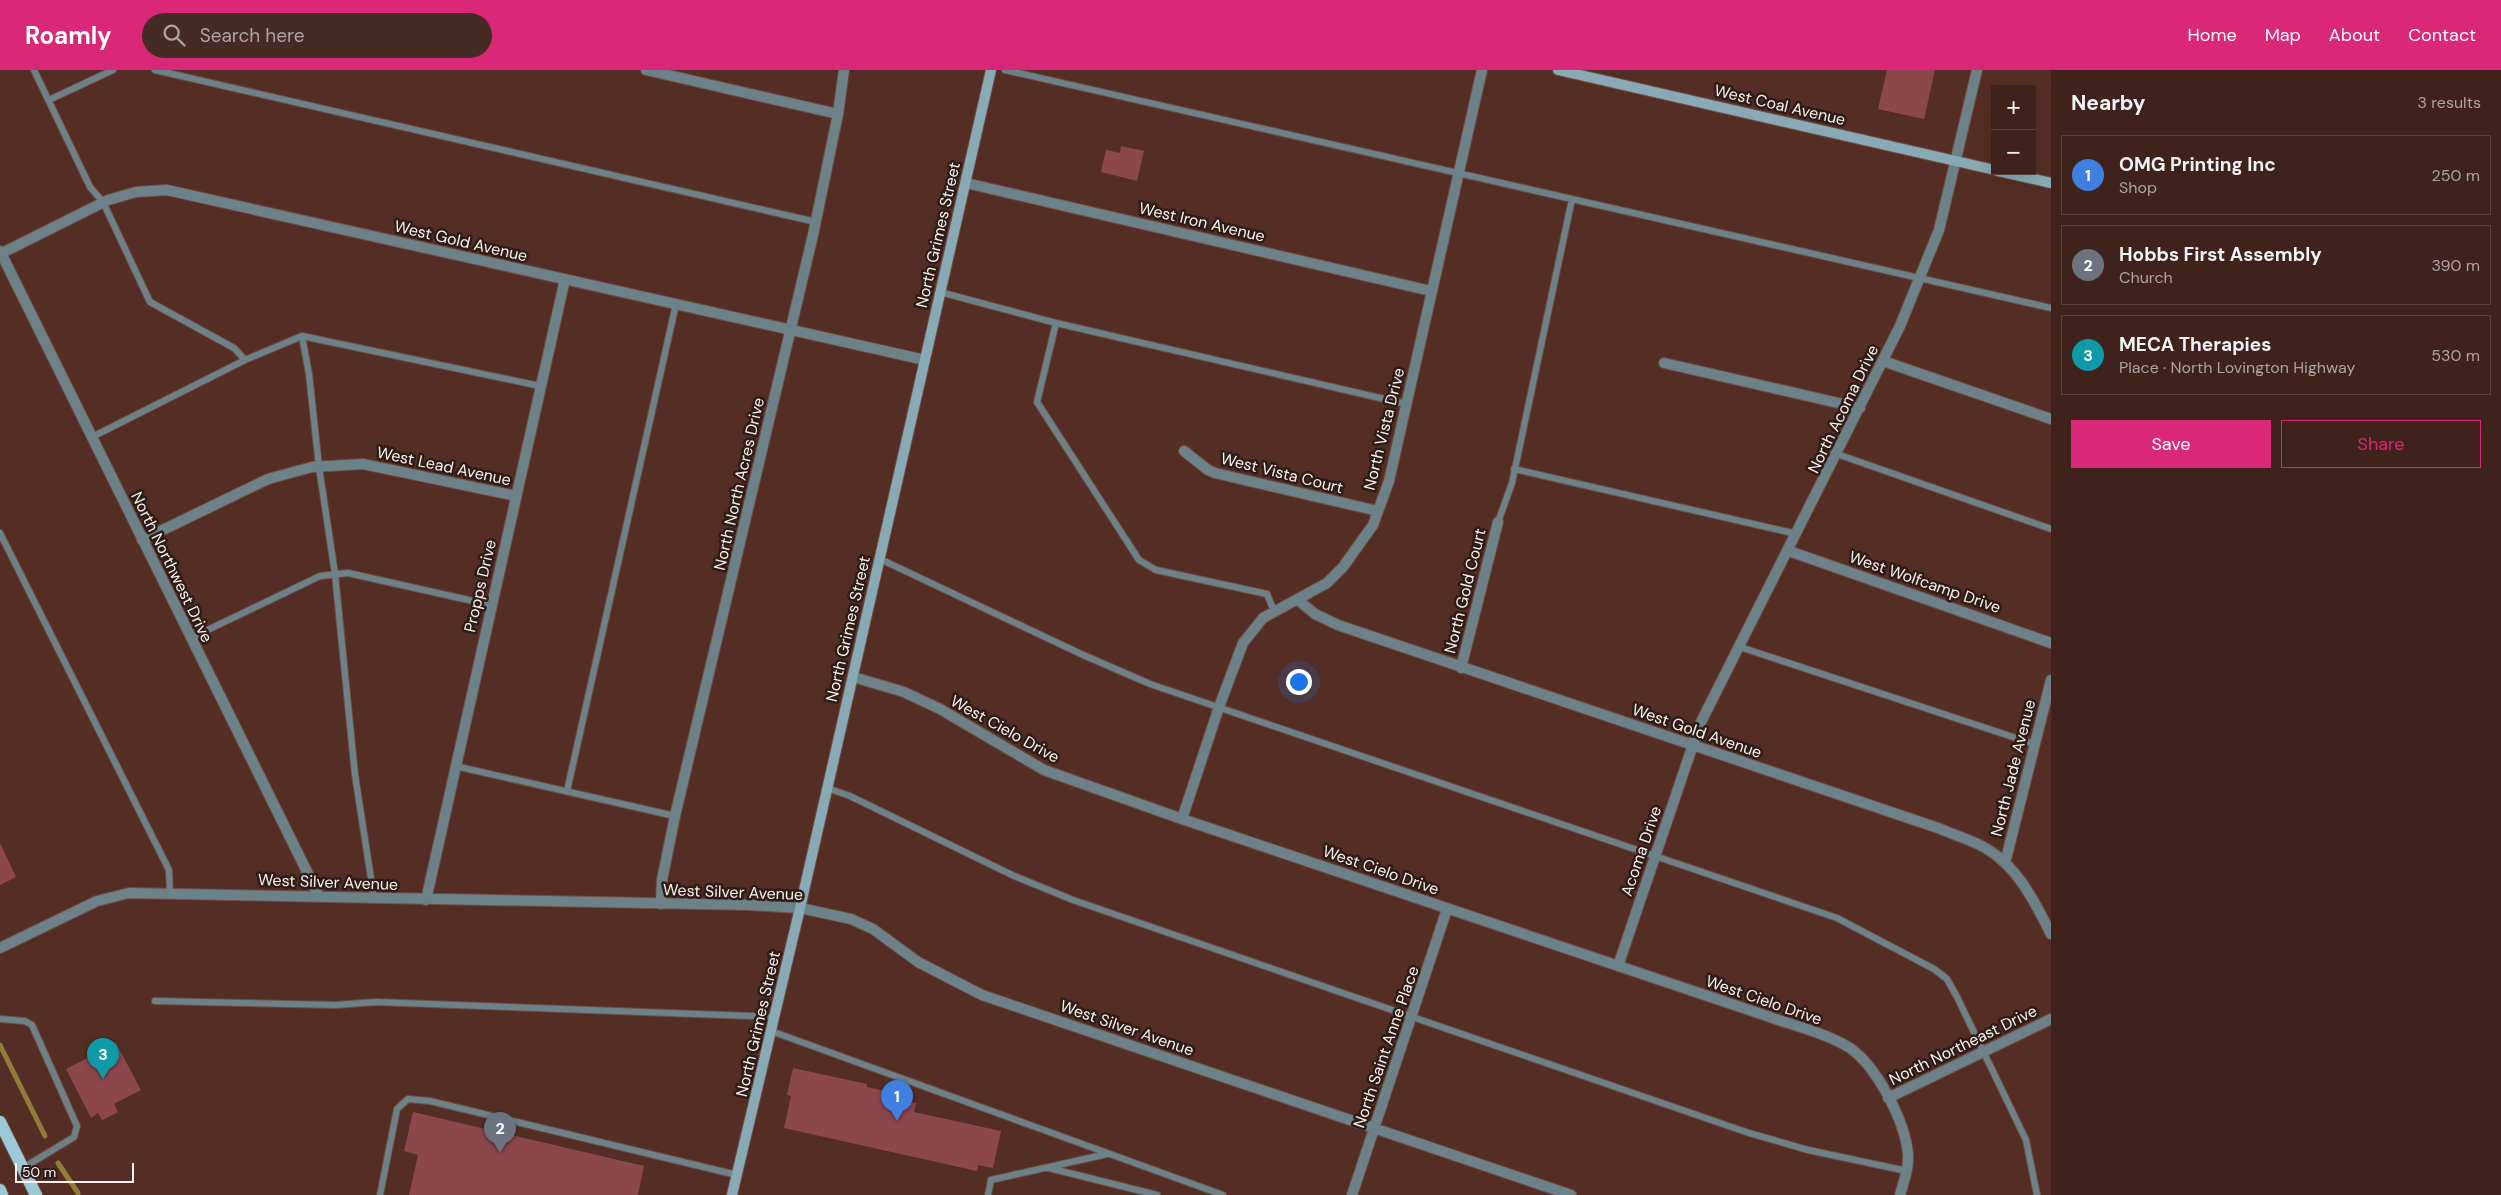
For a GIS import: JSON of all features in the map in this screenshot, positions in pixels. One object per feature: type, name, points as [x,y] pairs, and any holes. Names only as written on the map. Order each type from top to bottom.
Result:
[{"type":"main road","name":"North Grimes Street","points":[[732,1195],[828,788],[991,70]]},
{"type":"main road","name":"West Coal Avenue","points":[[1558,70],[1991,170]]},
{"type":"main road","name":"West Coal Avenue","points":[[2014,175],[2051,183]]},
{"type":"main road","points":[[0,1122],[36,1195]]},
{"type":"main road","points":[[0,1190],[2,1195]]},
{"type":"street","points":[[646,70],[838,114]]},
{"type":"street","name":"North North Acres Drive","points":[[661,904],[662,880],[675,816],[816,222],[838,114],[844,70]]},
{"type":"street","name":"North Vista Drive","points":[[1182,819],[1219,707],[1243,643],[1263,618],[1274,610],[1298,600],[1327,583],[1343,567],[1373,525],[1389,481],[1482,70]]},
{"type":"street","name":"North Acoma Drive","points":[[1694,745],[1700,724],[1737,646],[1789,551],[1860,408],[1883,361],[1919,278],[1939,230],[1977,70]]},
{"type":"street","name":"West Iron Avenue","points":[[966,183],[1431,291]]},
{"type":"street","name":"West Gold Avenue","points":[[0,253],[103,202],[136,192],[167,190],[925,360]]},
{"type":"street","name":"North Northwest Drive","points":[[0,253],[318,896]]},
{"type":"street","name":"Propps Drive","points":[[426,900],[565,279]]},
{"type":"street","points":[[1883,361],[2051,419]]},
{"type":"street","points":[[1664,363],[1860,408]]},
{"type":"street","name":"West Vista Court","points":[[1184,451],[1208,470],[1215,473],[1378,511]]},
{"type":"street","name":"West Lead Avenue","points":[[142,540],[268,479],[319,466],[363,464],[516,496]]},
{"type":"street","name":"North Gold Court","points":[[1461,668],[1498,522]]},
{"type":"street","name":"West Wolfcamp Drive","points":[[1789,551],[2051,643]]},
{"type":"street","name":"West Gold Avenue","points":[[1298,600],[1315,614],[1338,625],[1938,828],[1987,849],[2005,863],[2030,892],[2051,934]]},
{"type":"street","name":"West Cielo Drive","points":[[853,677],[904,692],[940,709],[1044,770],[1182,819],[1767,1016],[1848,1047],[1862,1058],[1875,1074],[1901,1125],[1908,1154],[1907,1171],[1900,1195]]},
{"type":"street","name":"North Jade Avenue","points":[[2005,863],[2051,680]]},
{"type":"street","name":"Acoma Drive","points":[[1618,966],[1694,745]]},
{"type":"street","name":"West Silver Avenue","points":[[0,948],[96,901],[130,893],[800,908],[852,919],[873,929],[918,962],[982,995],[1571,1195]]},
{"type":"street","name":"North Saint Anne Place","points":[[1352,1195],[1448,909]]},
{"type":"street","name":"North Northeast Drive","points":[[1888,1098],[1982,1050],[2051,1019]]},
{"type":"lane","points":[[34,70],[90,186],[103,202],[150,302],[234,348],[244,360]]},
{"type":"lane","points":[[49,100],[113,70]]},
{"type":"lane","points":[[155,70],[816,222]]},
{"type":"lane","points":[[1005,70],[2051,308]]},
{"type":"lane","points":[[1498,522],[1512,483],[1572,199]]},
{"type":"lane","points":[[940,292],[1056,323],[1406,404]]},
{"type":"lane","points":[[567,791],[676,304]]},
{"type":"lane","points":[[1056,323],[1037,402],[1139,560],[1156,570],[1267,594],[1274,610]]},
{"type":"lane","points":[[302,336],[309,374],[319,466],[335,574],[354,775],[374,898]]},
{"type":"lane","points":[[92,437],[244,360],[302,336],[540,386]]},
{"type":"lane","points":[[1837,454],[2051,529]]},
{"type":"lane","points":[[1514,469],[1797,534]]},
{"type":"lane","points":[[0,533],[169,870],[170,894]]},
{"type":"lane","points":[[880,558],[1115,670],[1150,684],[1837,918],[1934,968],[1947,980],[2026,1140],[2037,1195]]},
{"type":"lane","points":[[190,638],[320,576],[335,574],[348,573],[491,605]]},
{"type":"lane","points":[[1737,646],[2034,744]]},
{"type":"lane","points":[[455,766],[675,816]]},
{"type":"lane","points":[[828,788],[850,796],[1012,876],[1065,896],[1749,1133],[1808,1150],[1907,1171]]},
{"type":"lane","points":[[155,1001],[336,1005],[376,1002],[775,1017]]},
{"type":"lane","points":[[0,1019],[25,1021],[32,1025],[77,1126],[74,1137],[23,1168]]},
{"type":"lane","points":[[771,1031],[1223,1195]]},
{"type":"lane","points":[[380,1195],[397,1109],[408,1099],[430,1101],[737,1175]]},
{"type":"lane","points":[[988,1195],[991,1180],[1108,1154]]},
{"type":"lane","points":[[1048,1167],[1157,1195]]},
{"type":"building","points":[[1887,70],[1935,70],[1924,119],[1878,109]]},
{"type":"building","points":[[1121,146],[1144,151],[1137,181],[1101,172],[1106,150],[1120,153]]},
{"type":"building","points":[[0,843],[16,877],[0,885]]},
{"type":"building","points":[[116,1043],[141,1090],[114,1104],[118,1112],[102,1120],[98,1113],[91,1118],[66,1069]]},
{"type":"building","points":[[793,1068],[867,1084],[867,1087],[898,1094],[897,1099],[916,1103],[914,1112],[1001,1131],[993,1168],[978,1165],[977,1171],[784,1128],[791,1096],[787,1095]]},
{"type":"building","points":[[413,1112],[644,1166],[638,1195],[409,1195],[418,1155],[404,1151]]},
{"type":"waterway","points":[[0,1045],[45,1136]]},
{"type":"waterway","points":[[58,1163],[78,1193]]},
{"type":"place","name":"MECA Therapies","points":[[103,1079]]},
{"type":"place","name":"OMG Printing Inc","points":[[897,1121]]},
{"type":"place","name":"Hobbs First Assembly","points":[[500,1153]]}]
